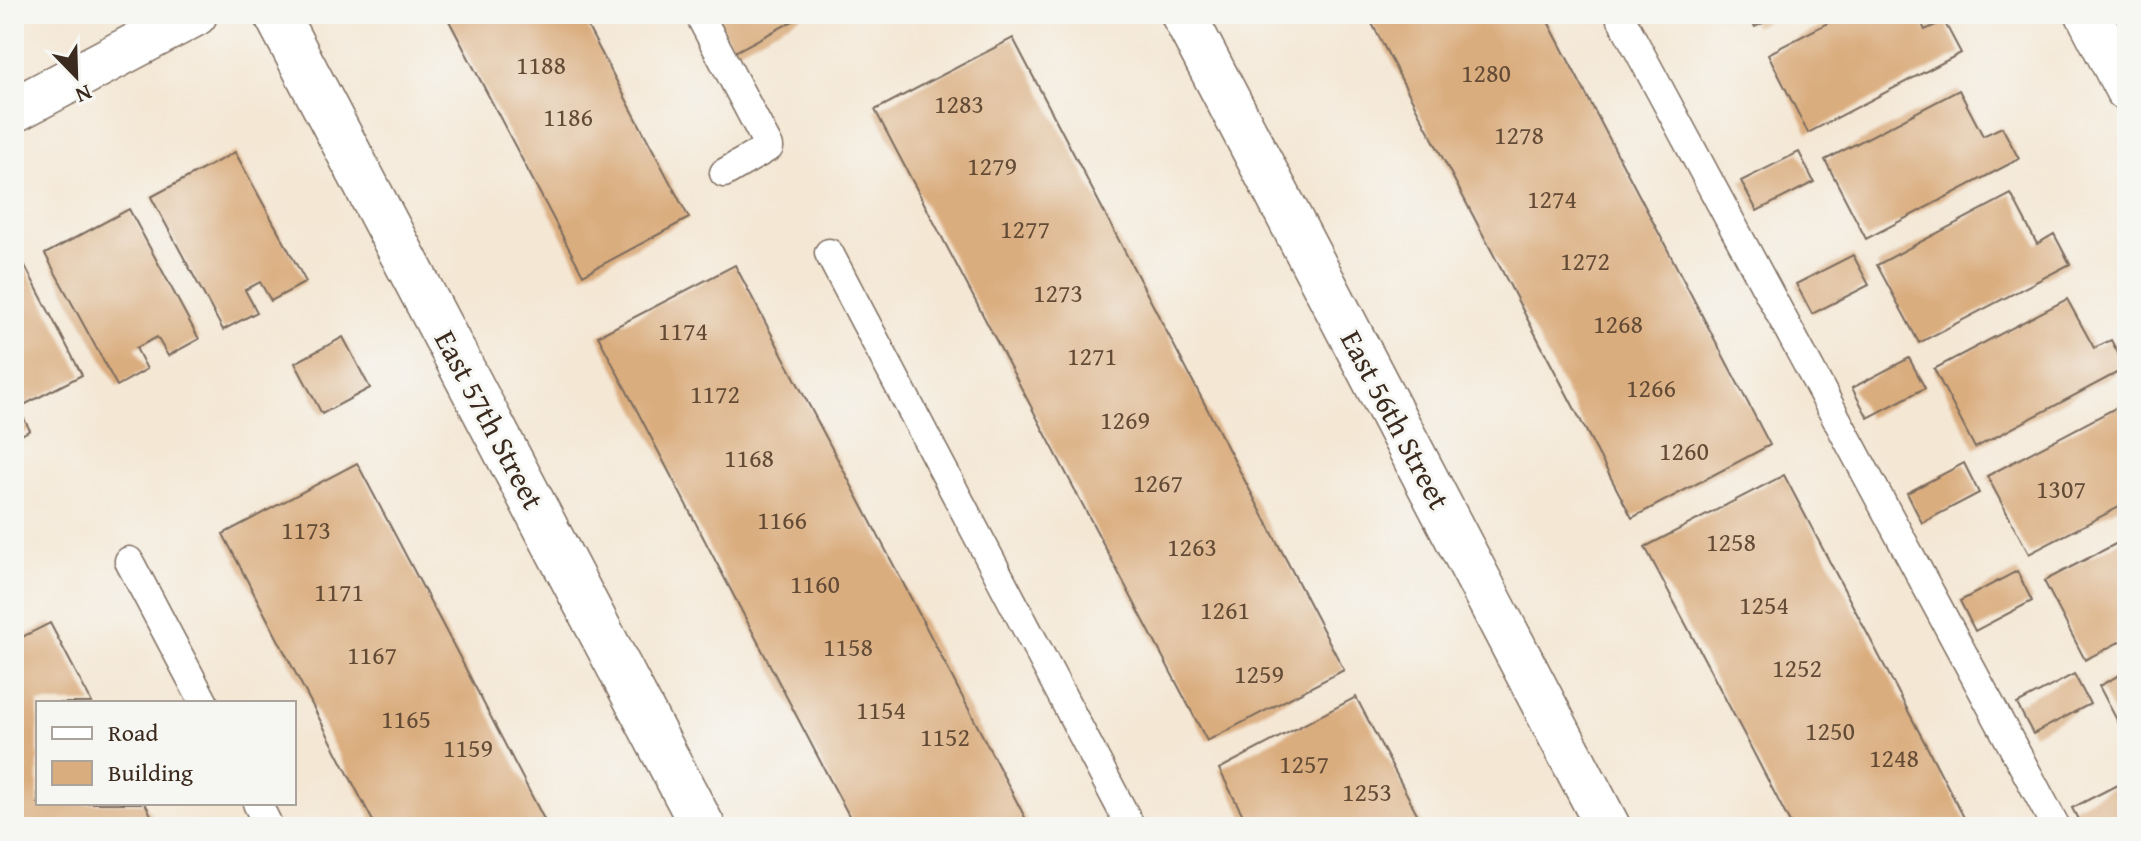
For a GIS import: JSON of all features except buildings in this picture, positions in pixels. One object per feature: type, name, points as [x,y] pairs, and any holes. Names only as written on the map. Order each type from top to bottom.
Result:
[{"type":"street","points":[[14,110],[195,14]]},
{"type":"street","name":"East 57th Street","points":[[276,14],[703,827]]},
{"type":"street","name":"East 56th Street","points":[[1183,14],[1608,827]]},
{"type":"street","points":[[2088,14],[2127,89]]},
{"type":"lane","points":[[699,14],[769,147],[724,173]]},
{"type":"lane","points":[[1619,14],[2056,827]]},
{"type":"lane","points":[[829,253],[1131,827]]},
{"type":"lane","points":[[129,561],[203,701]]},
{"type":"lane","points":[[258,805],[269,827]]}]
